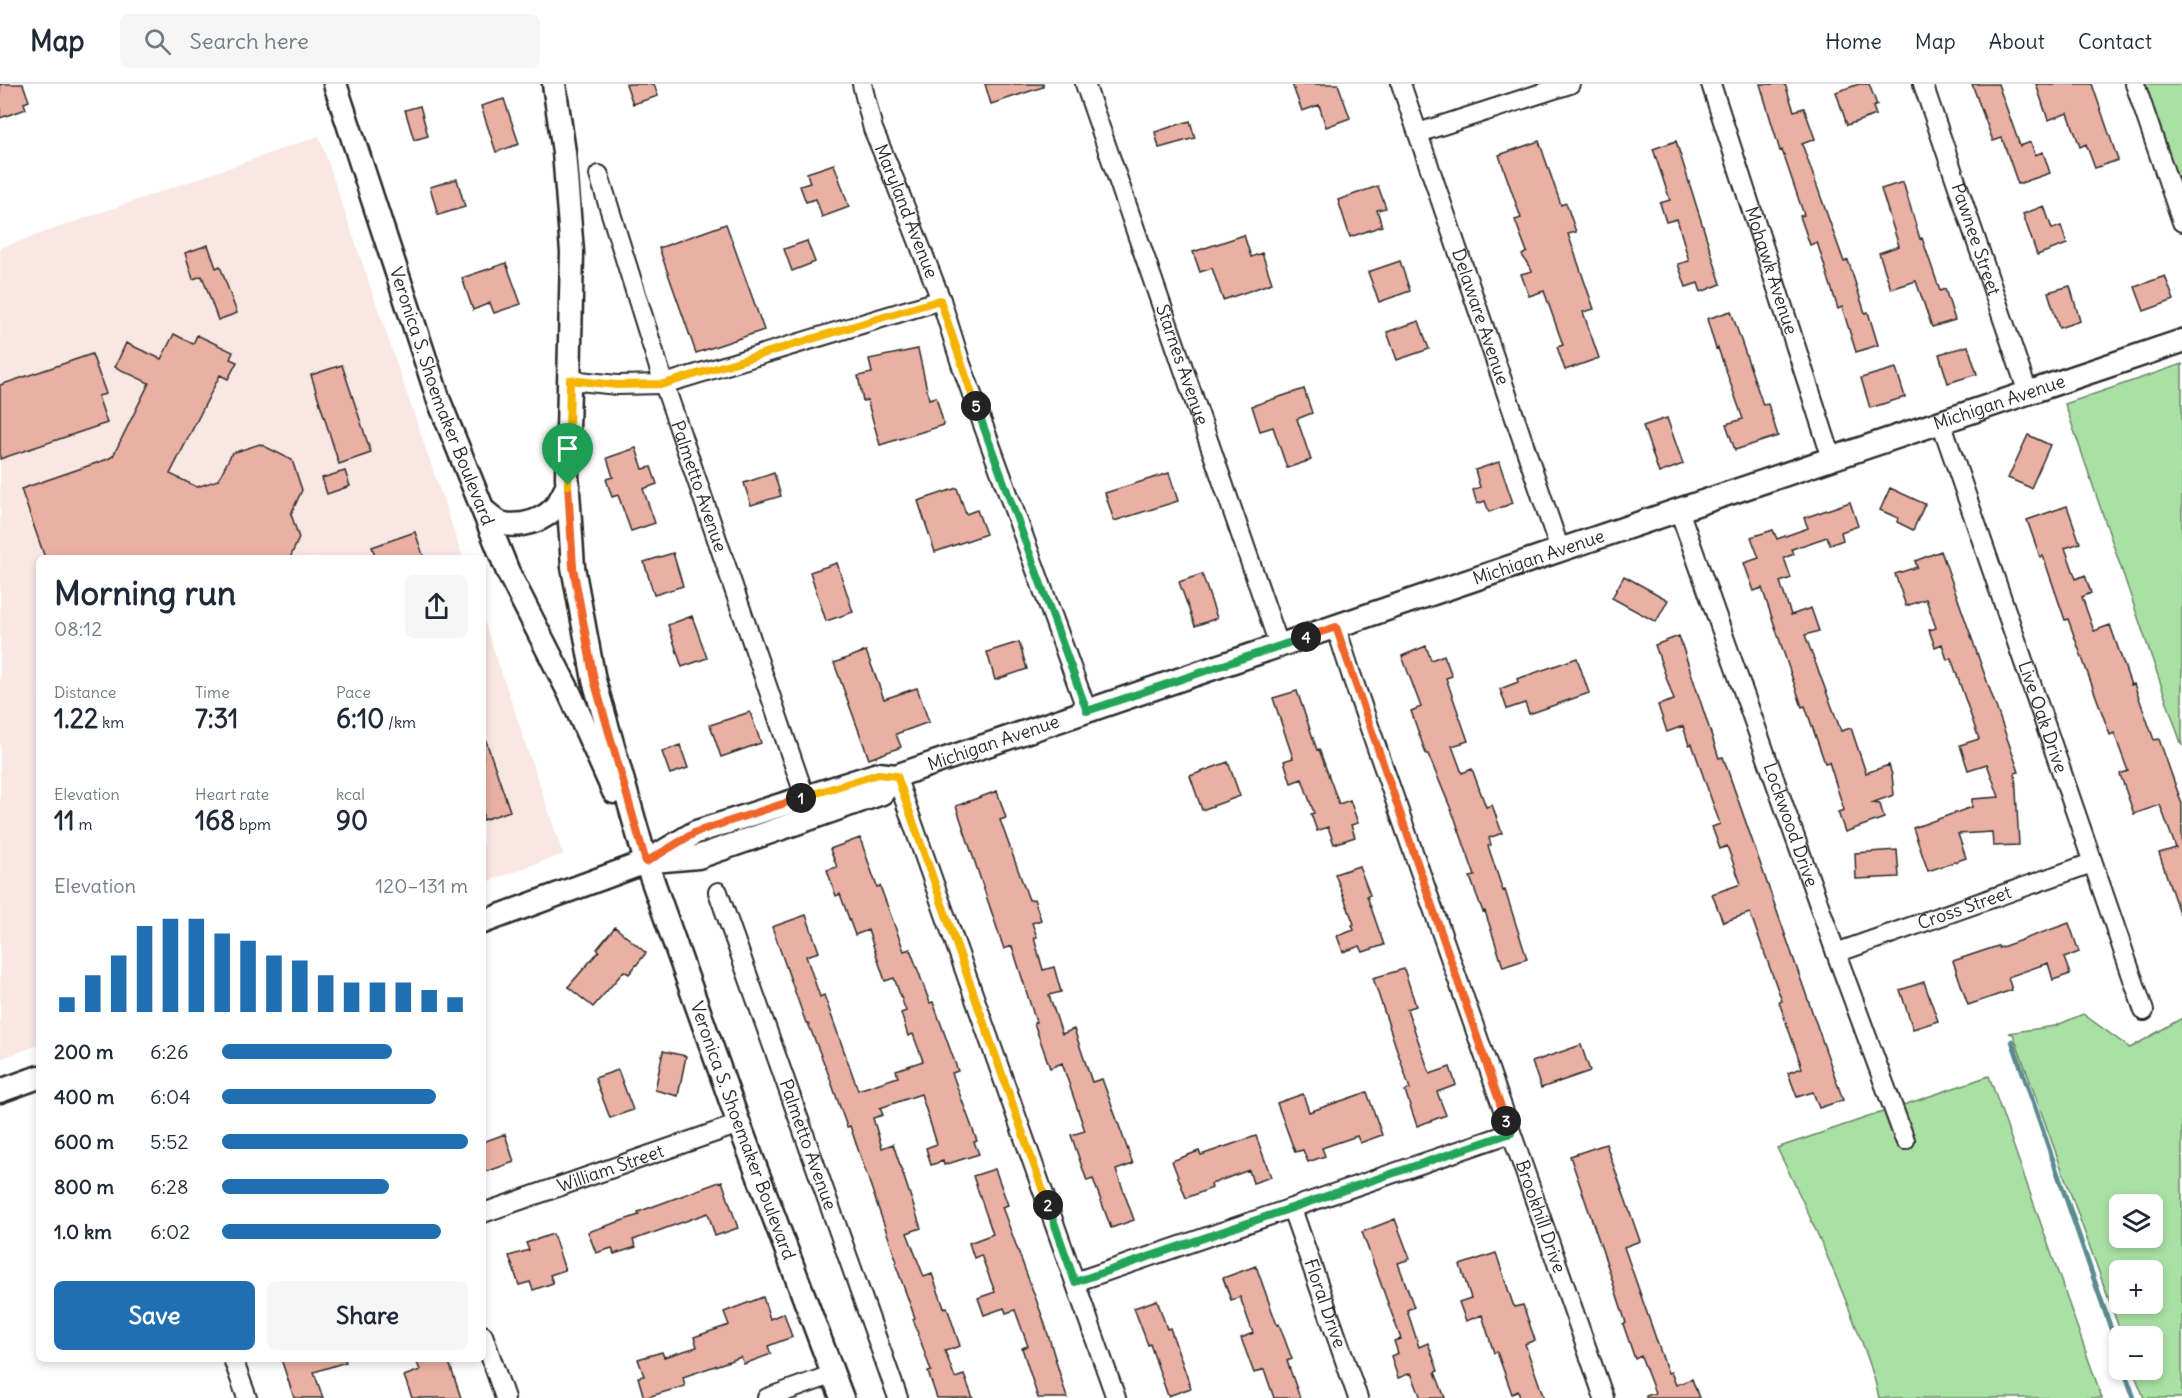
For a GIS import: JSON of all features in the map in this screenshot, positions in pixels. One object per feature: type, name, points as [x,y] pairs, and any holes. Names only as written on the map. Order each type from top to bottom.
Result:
[{"type":"street","name":"Veronica S. Shoemaker Boulevard","points":[[335,84],[439,401],[508,572],[570,694],[646,862]]},
{"type":"street","name":"Veronica S. Shoemaker Boulevard","points":[[554,84],[564,153],[572,252],[568,485],[573,567],[594,680],[646,862],[739,1124],[842,1398]]},
{"type":"street","name":"Maryland Avenue","points":[[862,84],[873,129],[940,300],[969,387],[1087,711]]},
{"type":"street","name":"Starnes Avenue","points":[[1085,84],[1279,645]]},
{"type":"street","name":"Delaware Avenue","points":[[1401,84],[1560,550]]},
{"type":"street","points":[[1418,133],[1570,84]]},
{"type":"street","name":"Mohawk Avenue","points":[[1711,84],[1832,459]]},
{"type":"street","name":"Pawnee Street","points":[[1923,84],[2028,393]]},
{"type":"street","points":[[2135,84],[2182,222]]},
{"type":"street","name":"Palmetto Avenue","points":[[599,175],[664,384],[804,797]]},
{"type":"street","points":[[570,380],[616,385],[664,384],[940,300]]},
{"type":"street","name":"Michigan Avenue","points":[[486,920],[646,862],[696,832],[878,774],[897,776],[2182,341]]},
{"type":"street","name":"Live Oak Drive","points":[[1941,422],[2144,1011]]},
{"type":"street","points":[[484,511],[502,524],[519,524],[536,520],[548,515],[557,506],[568,485]]},
{"type":"street","name":"Lockwood Drive","points":[[1679,510],[1836,953],[1905,1140]]},
{"type":"street","name":"Brookhill Drive","points":[[1336,627],[1604,1398]]},
{"type":"street","points":[[897,776],[1116,1398]]},
{"type":"street","name":"Michigan Avenue","points":[[646,862],[698,857],[764,835],[882,793],[897,776]]},
{"type":"street","name":"Cross Street","points":[[1836,953],[2092,863]]},
{"type":"street","name":"Palmetto Avenue","points":[[718,892],[898,1398]]},
{"type":"street","points":[[0,1091],[36,1078]]},
{"type":"street","name":"William Street","points":[[486,1212],[739,1124]]},
{"type":"street","points":[[1075,1282],[1511,1133]]},
{"type":"street","name":"Floral Drive","points":[[1292,1209],[1358,1398]]},
{"type":"street","points":[[486,1344],[505,1398]]},
{"type":"street","points":[[234,1362],[247,1398]]},
{"type":"street","points":[[767,1398],[834,1374]]},
{"type":"shaded area","points":[[319,136],[462,555],[36,555],[36,1046],[0,1059],[0,248]]},
{"type":"shaded area","points":[[486,627],[563,854],[486,882]]},
{"type":"green space","points":[[2144,84],[2182,84],[2182,197]]},
{"type":"green space","points":[[2182,364],[2182,746],[2065,404]]},
{"type":"green space","points":[[2083,1014],[2130,1048],[2182,1018],[2182,1398],[2144,1398],[2137,1380],[2163,1380],[2163,1326],[2118,1326],[2114,1314],[2163,1314],[2163,1260],[2109,1260],[2109,1300],[2013,1034],[2008,1033],[2055,1026]]},
{"type":"green space","points":[[1989,1076],[2102,1398],[1879,1398],[1866,1354],[1842,1290],[1777,1148]]},
{"type":"building","points":[[0,84],[23,84],[29,101],[24,103],[26,109],[0,118]]},
{"type":"building","points":[[626,84],[654,84],[658,96],[633,104]]},
{"type":"building","points":[[985,84],[1043,84],[1043,87],[991,104]]},
{"type":"building","points":[[1292,84],[1338,84],[1350,118],[1326,127],[1319,105],[1302,111]]},
{"type":"building","points":[[1760,84],[1785,84],[1794,111],[1804,108],[1815,139],[1802,144],[1844,262],[1848,260],[1878,345],[1856,352],[1842,307],[1838,309],[1817,242],[1810,245],[1800,216],[1804,215],[1782,150],[1780,151]]},
{"type":"building","points":[[1859,84],[1869,84],[1877,105],[1873,107],[1876,115],[1847,125],[1836,92]]},
{"type":"building","points":[[1972,84],[1998,84],[2020,146],[2031,142],[2035,155],[2043,152],[2050,173],[2018,184],[2002,138],[1993,141]]},
{"type":"building","points":[[2036,84],[2092,84],[2118,160],[2095,168],[2086,144],[2080,147],[2068,113],[2048,120]]},
{"type":"building","points":[[504,99],[519,144],[496,152],[481,106]]},
{"type":"building","points":[[420,106],[428,136],[414,140],[405,110]]},
{"type":"building","points":[[1190,121],[1195,138],[1159,148],[1155,132]]},
{"type":"building","points":[[1539,141],[1561,205],[1566,203],[1576,232],[1568,234],[1594,309],[1583,312],[1599,358],[1565,370],[1557,347],[1563,345],[1544,291],[1529,296],[1521,274],[1532,271],[1522,255],[1527,252],[1515,220],[1521,218],[1499,155]]},
{"type":"building","points":[[1676,141],[1721,284],[1701,292],[1698,283],[1686,287],[1678,264],[1689,261],[1677,219],[1666,222],[1660,203],[1670,200],[1653,149]]},
{"type":"building","points":[[834,164],[849,207],[822,217],[816,199],[806,202],[800,186],[810,183],[807,173]]},
{"type":"building","points":[[457,179],[465,207],[438,215],[430,187]]},
{"type":"building","points":[[1903,182],[1920,239],[1922,238],[1940,291],[1945,289],[1955,320],[1932,327],[1916,281],[1891,289],[1879,253],[1899,246],[1881,189]]},
{"type":"building","points":[[1378,186],[1386,208],[1377,210],[1382,226],[1350,237],[1338,200]]},
{"type":"building","points":[[2044,206],[2052,229],[2061,226],[2067,244],[2037,255],[2023,214]]},
{"type":"building","points":[[726,224],[764,330],[696,353],[659,248]]},
{"type":"building","points":[[1244,235],[1251,257],[1262,253],[1272,283],[1223,300],[1212,268],[1200,272],[1193,252]]},
{"type":"building","points":[[807,241],[815,262],[792,271],[784,249]]},
{"type":"building","points":[[208,245],[216,268],[220,266],[237,313],[218,320],[202,276],[193,279],[185,253]]},
{"type":"building","points":[[1400,261],[1410,291],[1379,302],[1368,272]]},
{"type":"building","points":[[506,263],[521,304],[494,313],[490,303],[473,310],[462,278]]},
{"type":"building","points":[[2165,276],[2174,300],[2144,311],[2135,287]]},
{"type":"building","points":[[2070,286],[2080,321],[2059,328],[2048,292]]},
{"type":"building","points":[[1731,311],[1763,405],[1768,404],[1778,436],[1735,450],[1726,424],[1743,419],[1707,319]]},
{"type":"building","points":[[1419,321],[1429,349],[1397,360],[1387,332]]},
{"type":"building","points":[[174,334],[193,344],[197,335],[233,352],[230,359],[237,362],[228,379],[220,375],[170,474],[197,487],[218,480],[232,453],[260,444],[292,460],[302,490],[291,514],[299,538],[291,555],[44,555],[21,489],[113,456],[149,383],[115,367],[126,343],[161,359]]},
{"type":"building","points":[[1968,346],[1977,374],[1948,383],[1939,354]]},
{"type":"building","points":[[918,349],[929,399],[936,397],[944,425],[880,445],[867,400],[863,401],[858,376],[872,373],[869,359]]},
{"type":"building","points":[[92,354],[106,394],[98,396],[107,423],[0,459],[0,385]]},
{"type":"building","points":[[342,365],[371,453],[339,464],[311,375]]},
{"type":"building","points":[[1896,368],[1905,397],[1870,408],[1861,378]]},
{"type":"building","points":[[1304,389],[1312,413],[1297,419],[1311,460],[1287,468],[1273,427],[1260,431],[1252,406]]},
{"type":"building","points":[[1667,418],[1683,464],[1659,473],[1643,426]]},
{"type":"building","points":[[2028,435],[2050,445],[2031,488],[2008,478]]},
{"type":"building","points":[[636,448],[643,469],[651,467],[657,484],[643,489],[655,523],[631,531],[618,495],[612,497],[606,479],[613,477],[607,458]]},
{"type":"building","points":[[1499,462],[1513,503],[1489,512],[1485,501],[1477,504],[1473,490],[1480,487],[1475,470]]},
{"type":"building","points":[[345,471],[350,486],[327,494],[322,478]]},
{"type":"building","points":[[774,473],[781,496],[751,505],[744,483]]},
{"type":"building","points":[[1169,473],[1178,501],[1114,521],[1105,493]]},
{"type":"building","points":[[957,488],[966,514],[977,510],[986,534],[935,552],[918,501]]},
{"type":"building","points":[[1890,488],[1925,504],[1913,530],[1897,522],[1898,518],[1880,510]]},
{"type":"building","points":[[1850,502],[1858,526],[1841,532],[1843,540],[1830,545],[1827,537],[1792,549],[1794,554],[1784,558],[1791,578],[1780,582],[1791,615],[1811,608],[1819,631],[1805,635],[1841,731],[1851,728],[1866,773],[1889,765],[1892,775],[1894,795],[1871,803],[1880,804],[1884,818],[1845,832],[1838,812],[1844,810],[1829,762],[1825,763],[1805,706],[1802,707],[1762,588],[1754,591],[1744,563],[1759,558],[1751,537],[1773,530],[1777,539],[1808,528],[1804,518]]},
{"type":"building","points":[[2067,506],[2080,543],[2065,548],[2076,579],[2085,575],[2091,593],[2082,597],[2094,631],[2110,625],[2131,685],[2134,684],[2154,740],[2159,739],[2182,804],[2182,913],[2179,913],[2159,853],[2176,848],[2160,805],[2134,814],[2120,774],[2128,771],[2114,733],[2110,735],[2068,619],[2065,620],[2043,556],[2040,557],[2027,520]]},
{"type":"building","points":[[415,532],[423,555],[375,555],[372,547]]},
{"type":"building","points":[[1941,551],[2019,772],[2015,773],[2019,845],[1993,846],[1992,832],[1958,834],[1966,858],[1928,871],[1913,828],[1972,807],[1972,799],[1999,797],[1987,764],[1968,770],[1960,745],[1979,739],[1951,658],[1947,660],[1942,644],[1935,647],[1929,630],[1936,628],[1926,599],[1906,606],[1895,574],[1917,567],[1915,561]]},
{"type":"building","points":[[673,553],[683,586],[654,595],[644,562]]},
{"type":"building","points":[[837,563],[853,612],[826,621],[810,572]]},
{"type":"building","points":[[1202,574],[1217,618],[1195,626],[1179,582]]},
{"type":"building","points":[[1624,576],[1668,600],[1656,622],[1612,598]]},
{"type":"building","points":[[692,616],[707,658],[682,667],[668,625]]},
{"type":"building","points":[[1679,636],[1719,758],[1723,757],[1843,1100],[1819,1108],[1813,1092],[1797,1097],[1788,1073],[1802,1068],[1779,1002],[1782,1001],[1750,913],[1723,922],[1712,894],[1741,884],[1727,846],[1720,849],[1712,827],[1720,824],[1692,744],[1689,745],[1683,726],[1667,732],[1658,705],[1674,700],[1655,645]]},
{"type":"building","points":[[1019,642],[1027,669],[995,680],[987,652]]},
{"type":"building","points":[[1426,646],[1431,660],[1444,655],[1452,676],[1446,678],[1468,741],[1452,746],[1462,773],[1472,769],[1486,807],[1492,805],[1502,833],[1489,838],[1491,845],[1488,846],[1527,959],[1503,967],[1485,911],[1483,912],[1470,877],[1475,876],[1455,819],[1428,754],[1426,754],[1411,711],[1421,707],[1402,656]]},
{"type":"building","points":[[866,651],[884,699],[917,688],[929,722],[896,734],[901,747],[869,759],[834,663]]},
{"type":"building","points":[[1577,658],[1589,693],[1529,714],[1525,703],[1507,709],[1500,689],[1518,682],[1517,679]]},
{"type":"building","points":[[1297,691],[1317,750],[1319,749],[1339,804],[1350,800],[1358,823],[1351,825],[1355,837],[1334,844],[1328,827],[1317,831],[1311,814],[1314,813],[1302,779],[1291,783],[1284,761],[1293,758],[1273,698]]},
{"type":"building","points":[[750,712],[761,743],[721,757],[710,725]]},
{"type":"building","points":[[486,741],[510,811],[486,819]]},
{"type":"building","points":[[680,745],[688,768],[670,774],[662,752]]},
{"type":"building","points":[[1228,762],[1240,796],[1202,810],[1190,776]]},
{"type":"building","points":[[997,791],[1006,818],[1000,820],[1029,900],[1034,899],[1041,920],[1032,923],[1043,970],[1054,967],[1061,992],[1049,995],[1062,1034],[1074,1029],[1092,1082],[1102,1079],[1133,1164],[1116,1170],[1134,1220],[1111,1228],[1093,1179],[1087,1181],[1071,1135],[1085,1131],[1062,1063],[1050,1068],[1034,1023],[1036,1022],[1012,946],[1004,949],[956,806]]},
{"type":"building","points":[[860,838],[877,887],[880,886],[904,951],[910,949],[930,1003],[933,1002],[958,1071],[952,1073],[977,1141],[974,1142],[979,1154],[944,1165],[943,1161],[931,1165],[926,1148],[937,1144],[921,1094],[880,1108],[883,1115],[873,1118],[882,1148],[893,1144],[921,1228],[907,1233],[924,1277],[932,1274],[944,1308],[947,1307],[960,1346],[945,1351],[955,1378],[964,1375],[973,1398],[937,1398],[928,1372],[931,1371],[913,1319],[915,1318],[850,1126],[847,1127],[828,1073],[808,1023],[806,1023],[772,927],[806,915],[819,952],[806,956],[820,997],[824,995],[858,1090],[898,1077],[896,1070],[923,1061],[913,1034],[908,1036],[901,1013],[906,1011],[894,978],[885,981],[868,930],[855,935],[840,894],[836,896],[827,870],[837,867],[830,849]]},
{"type":"building","points":[[1897,850],[1899,877],[1856,879],[1855,853]]},
{"type":"building","points":[[1359,866],[1384,945],[1363,952],[1360,946],[1343,952],[1337,936],[1354,930],[1352,925],[1354,924],[1335,874]]},
{"type":"building","points":[[2069,923],[2079,952],[2064,958],[2070,974],[2053,980],[2048,963],[2008,977],[2012,990],[1968,1005],[1953,961],[1998,946],[1999,948]]},
{"type":"building","points":[[615,927],[646,953],[629,974],[624,971],[593,1007],[568,987],[599,951],[597,949]]},
{"type":"building","points":[[1404,969],[1416,1006],[1407,1009],[1430,1074],[1450,1067],[1456,1085],[1437,1092],[1446,1115],[1417,1126],[1405,1091],[1410,1089],[1373,978]]},
{"type":"building","points":[[1924,982],[1938,1021],[1913,1029],[1900,990]]},
{"type":"building","points":[[1581,1045],[1590,1071],[1541,1088],[1532,1062]]},
{"type":"building","points":[[663,1051],[686,1056],[678,1096],[655,1090]]},
{"type":"building","points":[[618,1070],[633,1110],[610,1118],[595,1078]]},
{"type":"building","points":[[1367,1092],[1382,1135],[1360,1143],[1357,1136],[1322,1148],[1325,1156],[1308,1162],[1303,1150],[1295,1152],[1277,1103],[1303,1094],[1309,1112]]},
{"type":"building","points":[[505,1134],[514,1162],[486,1172],[486,1141]]},
{"type":"building","points":[[1256,1136],[1271,1177],[1253,1183],[1249,1170],[1211,1184],[1212,1188],[1186,1198],[1172,1161],[1199,1151],[1201,1155]]},
{"type":"building","points":[[1606,1144],[1640,1241],[1624,1247],[1668,1373],[1671,1372],[1676,1385],[1692,1379],[1699,1398],[1646,1398],[1655,1393],[1641,1356],[1635,1359],[1623,1324],[1626,1323],[1570,1156]]},
{"type":"building","points":[[995,1169],[1008,1205],[1002,1207],[1044,1321],[1067,1398],[1038,1398],[1022,1348],[1028,1346],[1015,1310],[1006,1313],[1004,1308],[984,1315],[978,1298],[995,1292],[981,1255],[974,1258],[969,1243],[993,1234],[973,1176]]},
{"type":"building","points":[[722,1181],[738,1228],[715,1236],[708,1213],[633,1240],[636,1247],[614,1254],[612,1248],[596,1253],[588,1232],[639,1215],[638,1212]]},
{"type":"building","points":[[1395,1219],[1410,1259],[1398,1263],[1414,1307],[1407,1310],[1419,1347],[1428,1343],[1438,1371],[1435,1372],[1445,1398],[1421,1398],[1411,1373],[1398,1378],[1391,1356],[1398,1353],[1394,1341],[1401,1339],[1362,1232]]},
{"type":"building","points":[[553,1234],[565,1270],[550,1275],[553,1283],[533,1290],[530,1282],[519,1285],[509,1256],[529,1250],[526,1243]]},
{"type":"building","points":[[1496,1253],[1514,1307],[1523,1305],[1535,1340],[1525,1344],[1544,1398],[1520,1398],[1518,1391],[1512,1394],[1497,1352],[1494,1353],[1482,1315],[1466,1321],[1459,1302],[1471,1298],[1460,1265]]},
{"type":"building","points":[[1256,1266],[1292,1359],[1287,1361],[1300,1398],[1274,1398],[1264,1369],[1254,1373],[1241,1338],[1253,1333],[1240,1297],[1231,1300],[1223,1278]]},
{"type":"building","points":[[763,1297],[770,1319],[784,1313],[792,1337],[768,1346],[771,1354],[744,1364],[741,1357],[683,1377],[685,1386],[644,1398],[638,1377],[644,1376],[638,1359],[662,1352],[664,1357],[697,1347],[694,1337],[729,1325],[724,1312]]},
{"type":"building","points":[[1157,1300],[1167,1329],[1170,1328],[1191,1388],[1168,1396],[1150,1344],[1148,1345],[1134,1308]]},
{"type":"building","points":[[282,1362],[346,1362],[314,1372],[323,1398],[294,1398]]},
{"type":"building","points":[[449,1362],[461,1398],[412,1398],[404,1376],[420,1370],[417,1363]]},
{"type":"waterway","points":[[2012,1041],[2110,1326]]},
{"type":"waterway","points":[[2128,1380],[2134,1398]]},
{"type":"route","points":[[940,300],[1087,711],[1336,627],[1511,1133],[1075,1282],[897,776],[878,774],[696,832],[646,862],[594,680],[573,567],[568,485],[570,380],[616,385],[664,384],[940,300]]}]
